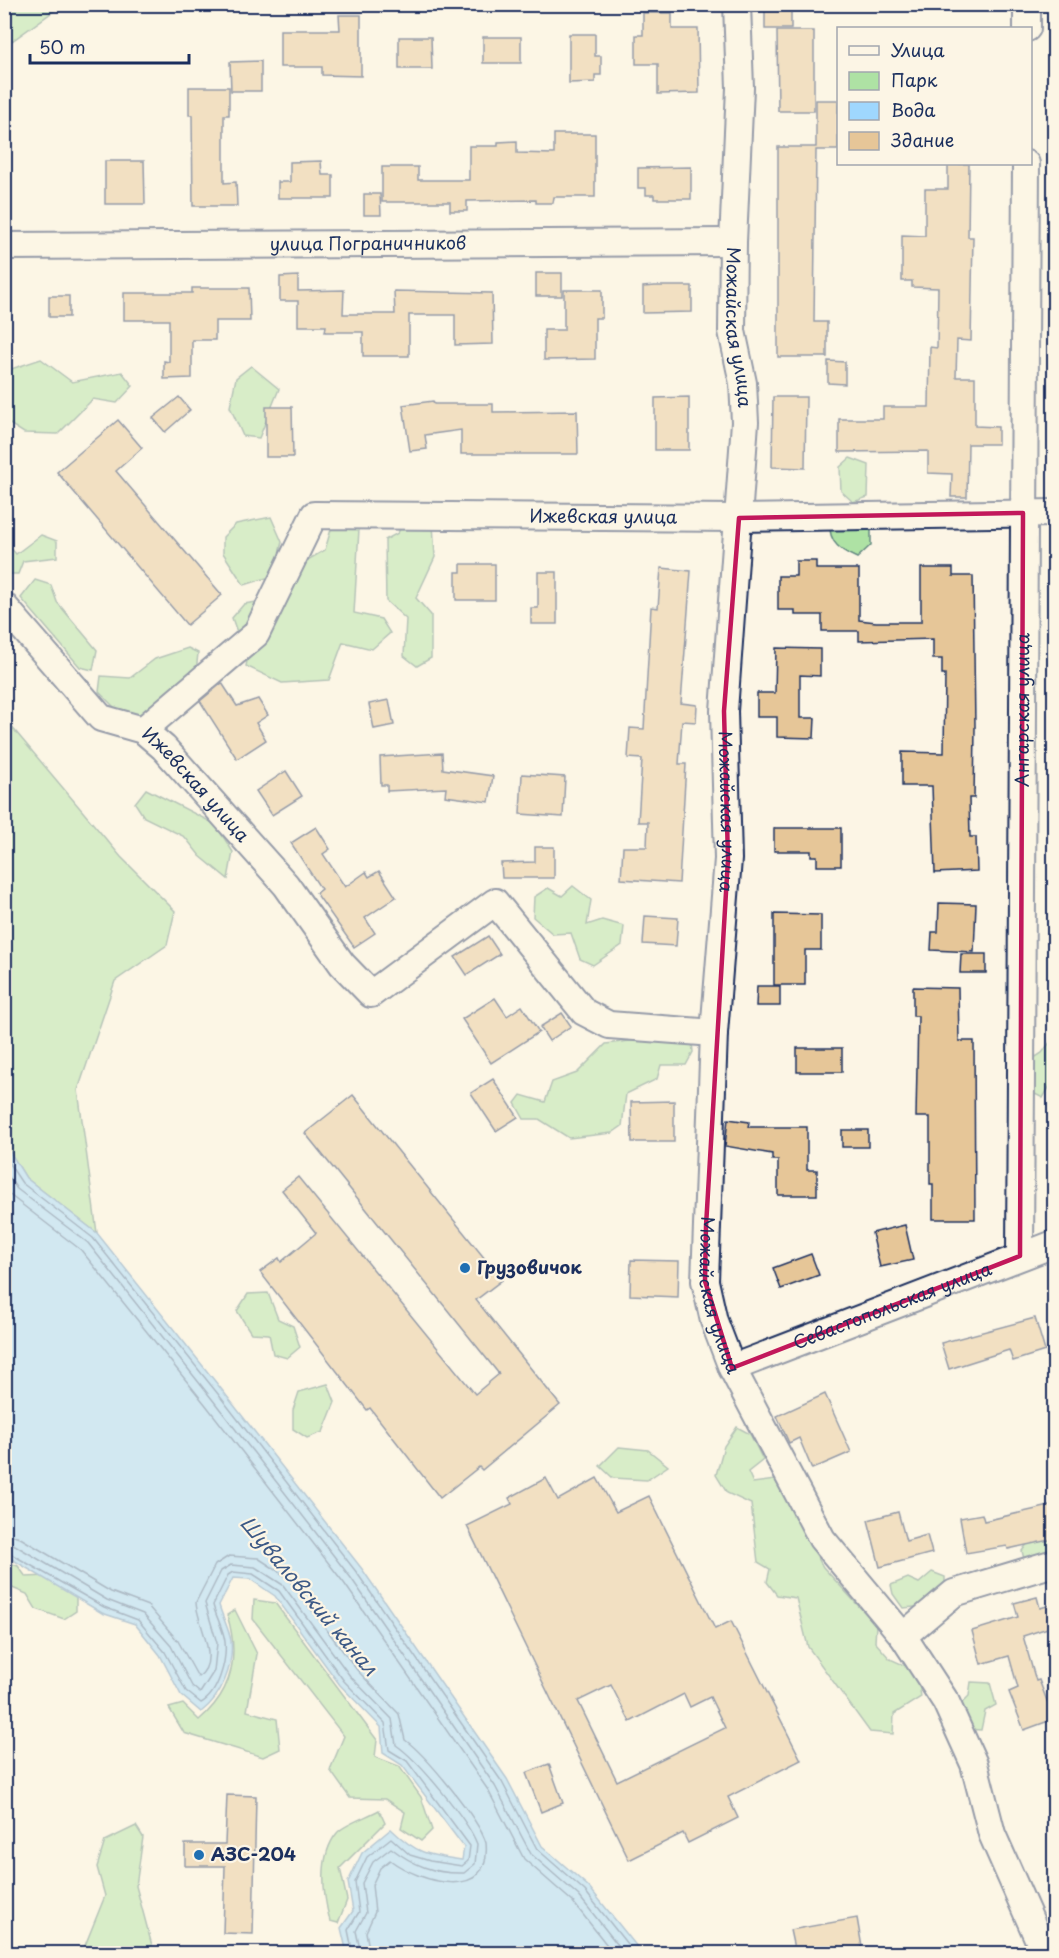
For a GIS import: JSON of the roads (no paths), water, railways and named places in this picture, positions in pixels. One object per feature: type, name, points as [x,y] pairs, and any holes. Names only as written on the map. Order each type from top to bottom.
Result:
[{"type":"street","name":"Можайская улица","points":[[737,4],[741,88],[733,242],[732,331],[743,383],[746,422],[724,711],[728,859],[714,1034],[705,1281],[714,1321],[732,1368],[822,1539],[903,1636],[946,1702],[974,1764],[992,1834],[1045,1953]]},
{"type":"street","points":[[1027,4],[1027,27]]},
{"type":"street","name":"Ангарская улица","points":[[1020,1256],[1026,165]]},
{"type":"street","name":"улица Пограничников","points":[[4,246],[733,242]]},
{"type":"street","name":"Ижевская улица","points":[[714,1034],[609,1025],[584,1012],[495,902],[371,994],[342,964],[286,885],[164,748],[143,730],[256,634],[314,515],[739,518],[1054,513]]},
{"type":"street","points":[[4,606],[101,718],[143,730]]},
{"type":"street","name":"Севастопольская улица","points":[[732,1368],[1054,1244]]},
{"type":"street","points":[[903,1636],[954,1593],[1054,1563]]},
{"type":"water","name":"Шуваловский канал","points":[[5,1144],[26,1178],[97,1233],[222,1390],[362,1569],[507,1779],[542,1846],[589,1887],[642,1953],[347,1953],[341,1928],[353,1911],[348,1882],[362,1853],[391,1829],[408,1844],[431,1855],[462,1860],[464,1847],[402,1765],[383,1753],[381,1727],[340,1685],[275,1596],[250,1579],[233,1578],[219,1605],[231,1641],[228,1670],[215,1698],[201,1712],[181,1695],[160,1655],[135,1624],[102,1613],[5,1555]]},
{"type":"place","name":"Грузовичок","points":[[465,1268]]},
{"type":"place","name":"АЗС-204","points":[[199,1855]]}]
